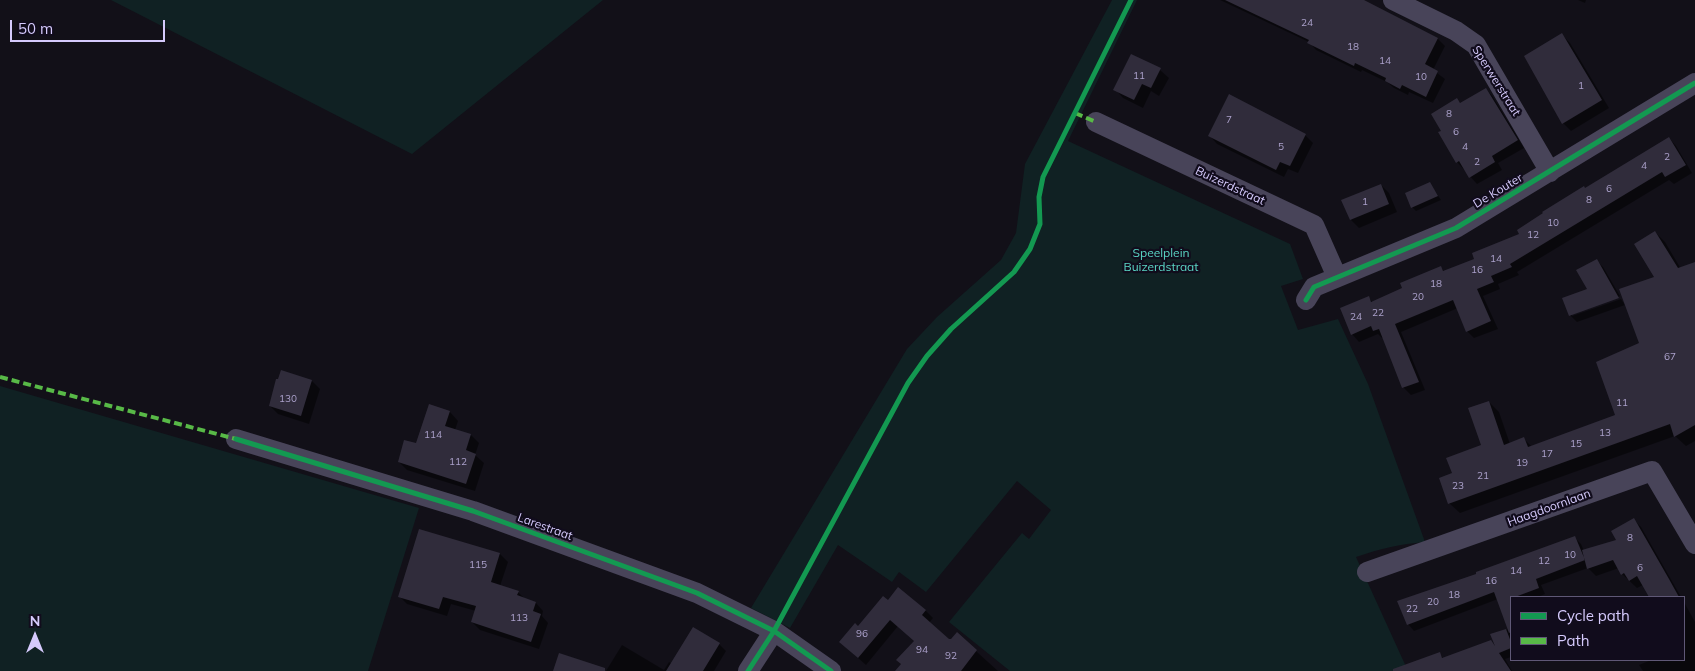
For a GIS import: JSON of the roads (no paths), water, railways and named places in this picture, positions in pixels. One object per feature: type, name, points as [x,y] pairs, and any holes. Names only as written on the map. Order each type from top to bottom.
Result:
[{"type":"street","name":"Sperwerstraat","points":[[1393,0],[1456,30],[1476,45],[1550,172]]},
{"type":"street","name":"De Kouter","points":[[1306,300],[1314,287],[1456,228],[1695,83]]},
{"type":"street","name":"Buizerdstraat","points":[[1096,122],[1314,225],[1337,278]]},
{"type":"street","name":"Larestraat","points":[[236,439],[473,511],[697,593],[774,631],[831,671]]},
{"type":"street","name":"Haagdoornlaan","points":[[1367,572],[1652,471],[1695,544]]},
{"type":"street","points":[[748,671],[774,631]]},
{"type":"park label","name":"Speelplein Buizerdstraat","points":[[1161,260]]}]
